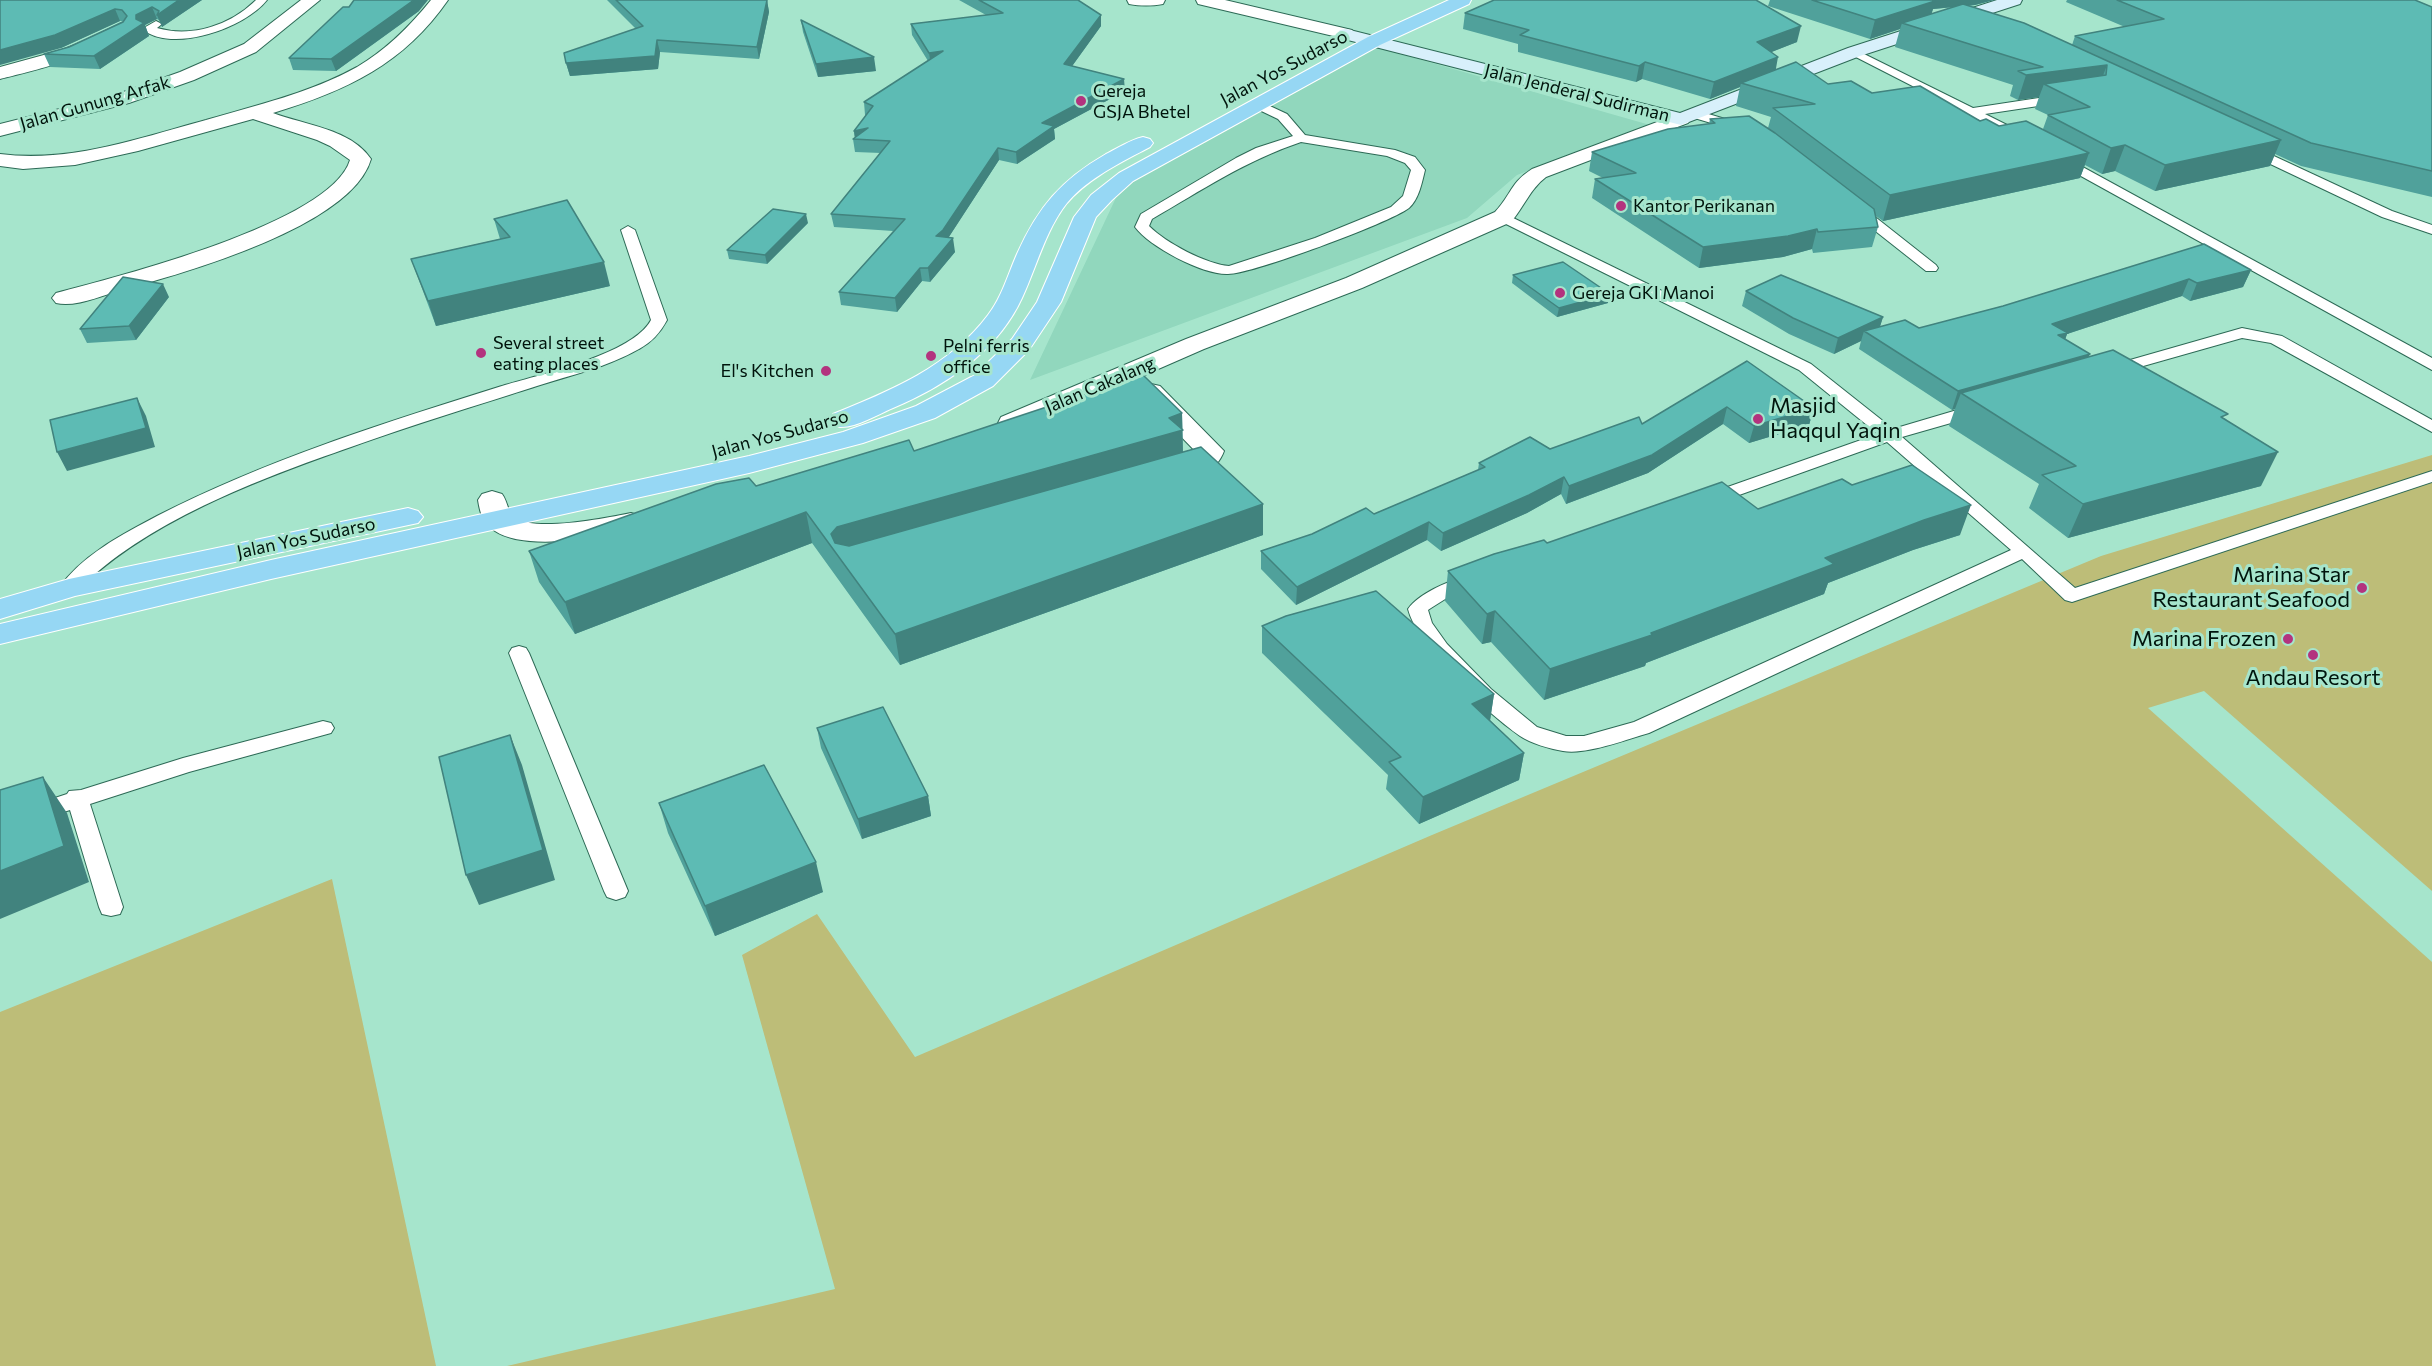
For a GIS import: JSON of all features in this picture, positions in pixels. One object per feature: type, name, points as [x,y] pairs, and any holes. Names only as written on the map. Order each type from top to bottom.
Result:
[{"type":"highway","name":"Jalan Yos Sudarso","points":[[0,634],[840,421],[912,392],[942,374],[975,346],[997,320],[1012,298],[1026,259],[1048,217],[1068,190],[1101,167],[1141,144],[1311,55],[1346,34],[1420,0]]},
{"type":"highway","name":"Jalan Yos Sudarso","points":[[0,609],[69,588],[495,509],[695,478],[839,442],[912,418],[973,389],[1008,360],[1023,342],[1056,290],[1069,251],[1084,219],[1100,198],[1126,177],[1374,41],[1463,0]]},
{"type":"main road","name":"Jalan Jenderal Sudirman","points":[[1374,41],[1688,116],[1854,52],[2014,0]]},
{"type":"main road","points":[[1346,34],[1374,41]]},
{"type":"street","name":"Jalan Gunung Arfak","points":[[0,130],[122,99],[187,76],[250,48],[312,0]]},
{"type":"street","points":[[0,160],[42,162],[79,157],[126,147],[300,98],[352,77],[390,53],[428,16],[440,0]]},
{"type":"street","points":[[1135,0],[1157,0]]},
{"type":"street","points":[[1204,0],[1346,34]]},
{"type":"street","points":[[0,66],[97,32],[68,54],[0,73]]},
{"type":"street","points":[[64,298],[153,273],[264,234],[292,221],[337,193],[356,176],[361,159],[353,151],[336,141],[273,121],[255,112]]},
{"type":"street","points":[[1503,217],[1514,205],[1526,182],[1539,173],[1688,116]]},
{"type":"street","name":"Jalan Cakalang","points":[[986,434],[1195,344],[1354,283],[1503,217]]},
{"type":"street","points":[[1130,372],[1210,451],[1209,458],[1201,466],[1146,483]]},
{"type":"street","points":[[495,509],[510,527],[530,532],[576,532],[654,518]]},
{"type":"lane","points":[[156,24],[148,29],[169,34],[208,32],[237,21],[262,0]]},
{"type":"lane","points":[[302,0],[312,0]]},
{"type":"lane","points":[[1965,15],[1986,24]]},
{"type":"lane","points":[[1854,52],[2041,148],[2432,365]]},
{"type":"lane","points":[[1974,112],[2082,96]]},
{"type":"lane","points":[[1257,105],[1279,113],[1291,122],[1300,138]]},
{"type":"lane","points":[[1688,116],[1731,127],[1748,128]]},
{"type":"lane","points":[[1300,138],[1390,153],[1410,160],[1418,170],[1413,190],[1405,205],[1375,220],[1254,264],[1230,270],[1213,268],[1150,235],[1142,227],[1146,217],[1241,161],[1261,151],[1300,138]]},
{"type":"lane","points":[[2236,142],[2387,214],[2432,230]]},
{"type":"lane","points":[[1844,199],[1931,268]]},
{"type":"lane","points":[[1503,217],[1805,367],[1890,435],[1975,511],[2024,551],[2072,596],[2432,476]]},
{"type":"lane","points":[[69,588],[100,558],[177,513],[263,473],[415,418],[592,362],[648,338],[656,331],[659,320],[628,230]]},
{"type":"lane","points":[[2094,375],[2242,333],[2253,333],[2276,339],[2432,427]]},
{"type":"lane","points":[[1689,507],[1890,435],[1992,405]]},
{"type":"lane","points":[[1490,576],[1440,593],[1424,602],[1418,609],[1422,624],[1440,649],[1502,710],[1529,732],[1565,744],[1584,742],[1641,728],[2024,551]]},
{"type":"lane","points":[[519,653],[616,891]]},
{"type":"lane","points":[[0,824],[76,797],[183,765],[323,728]]},
{"type":"lane","points":[[76,797],[111,907]]},
{"type":"shaded area","points":[[1369,45],[1650,125],[1517,175],[1467,218],[1030,380],[1122,185]]},
{"type":"shaded area","points":[[2432,455],[2432,1366],[507,1366],[835,1289],[742,955],[817,914],[915,1057],[1432,835],[2101,556]]},
{"type":"shaded area","points":[[332,879],[436,1366],[0,1366],[0,1012]]},
{"type":"pier","points":[[2204,691],[2432,891],[2432,962],[2148,708]]},
{"type":"building","points":[[0,0],[179,0],[157,15],[159,11],[152,7],[136,15],[136,19],[144,23],[94,56],[44,54],[69,47],[123,22],[127,16],[122,10],[115,9],[55,35],[0,50]]},
{"type":"building","points":[[354,0],[414,0],[331,59],[289,58],[343,7],[349,7]]},
{"type":"building","points":[[616,0],[767,0],[757,47],[657,40],[655,56],[566,63],[564,53],[643,26]]},
{"type":"building","points":[[979,0],[1078,0],[1101,15],[1064,64],[1124,79],[1042,123],[1054,126],[1016,152],[998,148],[943,230],[936,236],[953,238],[928,268],[920,268],[895,298],[839,292],[905,219],[831,214],[890,141],[853,139],[868,128],[854,131],[873,106],[864,102],[943,51],[929,53],[911,24],[1003,13]]},
{"type":"building","points":[[1494,0],[1756,0],[1801,26],[1757,42],[1778,57],[1714,82],[1645,62],[1639,66],[1520,35],[1529,30],[1465,13]]},
{"type":"building","points":[[1812,0],[1932,0],[1935,1],[1875,20]]},
{"type":"building","points":[[2117,0],[2415,0],[2432,7],[2432,171],[2311,143],[2075,36],[2164,19]]},
{"type":"building","points":[[1963,4],[2024,23],[2281,140],[2165,165],[2125,145],[2111,148],[2048,115],[2090,107],[2044,84],[2106,75],[2107,65],[2026,75],[2018,71],[2043,67],[1902,23]]},
{"type":"building","points":[[801,20],[874,57],[816,64]]},
{"type":"building","points":[[1796,62],[1828,84],[1851,81],[1872,93],[1920,86],[1980,121],[1986,119],[1999,126],[2026,121],[2089,153],[1890,195],[1773,108],[1815,104],[1741,83]]},
{"type":"building","points":[[1749,116],[1775,133],[1874,209],[1878,227],[1818,232],[1817,229],[1788,236],[1703,247],[1595,179],[1636,173],[1592,152],[1668,129],[1715,123],[1710,119]]},
{"type":"building","points":[[567,200],[604,262],[428,301],[411,259],[510,237],[494,219]]},
{"type":"building","points":[[773,209],[806,214],[765,255],[727,250]]},
{"type":"building","points":[[2204,244],[2251,270],[2197,283],[2189,279],[2052,324],[2068,333],[2058,335],[2090,354],[1958,391],[1864,331],[1905,320],[1919,328],[2003,306]]},
{"type":"building","name":"Gereja GKI Manoi","points":[[1563,262],[1610,294],[1559,308],[1513,275]]},
{"type":"building","points":[[1781,275],[1883,317],[1838,338],[1793,318],[1746,291]]},
{"type":"building","points":[[123,277],[163,284],[129,326],[80,329]]},
{"type":"building","points":[[2113,350],[2228,414],[2221,417],[2278,452],[2083,504],[2042,475],[2076,466],[1961,393]]},
{"type":"building","points":[[1747,361],[1814,408],[1754,426],[1727,407],[1652,455],[1569,486],[1564,477],[1443,533],[1429,522],[1297,587],[1261,551],[1312,534],[1366,508],[1374,514],[1485,467],[1479,463],[1530,437],[1550,449],[1639,417],[1642,424]]},
{"type":"building","points":[[1143,375],[1182,413],[1169,418],[1183,430],[837,527],[831,534],[835,543],[849,546],[1201,447],[1263,504],[895,634],[806,512],[565,602],[529,551],[716,484],[749,478],[756,486],[909,440],[914,451]]},
{"type":"building","points":[[137,398],[146,428],[57,452],[50,420]]},
{"type":"building","points":[[1912,465],[1971,505],[1924,520],[1825,558],[1834,564],[1651,633],[1652,635],[1550,669],[1495,611],[1487,614],[1448,571],[1494,554],[1544,540],[1547,543],[1722,482],[1758,509],[1842,479],[1852,485]]},
{"type":"building","points":[[1376,591],[1494,694],[1472,704],[1524,753],[1423,797],[1389,762],[1401,757],[1262,626],[1286,616]]},
{"type":"building","points":[[883,707],[928,796],[858,819],[817,728]]},
{"type":"building","points":[[510,735],[543,850],[466,875],[439,757]]},
{"type":"building","points":[[764,765],[816,862],[705,906],[659,803]]},
{"type":"building","points":[[43,777],[64,846],[0,871],[0,790]]},
{"type":"place","name":"Gereja GSJA Bhetel","points":[[1081,101]]},
{"type":"place","name":"Kantor Perikanan","points":[[1621,206]]},
{"type":"place","name":"Gereja GKI Manoi","points":[[1560,293]]},
{"type":"place","name":"Several street eating places","points":[[481,353]]},
{"type":"place","name":"Pelni ferris office","points":[[931,356]]},
{"type":"place","name":"El's Kitchen","points":[[826,371]]},
{"type":"place","name":"Masjid Haqqul Yaqin","points":[[1758,419]]},
{"type":"place","name":"Marina Star Restaurant Seafood","points":[[2362,588]]},
{"type":"place","name":"Marina Frozen","points":[[2288,639]]},
{"type":"place","name":"Andau Resort","points":[[2313,655]]}]
